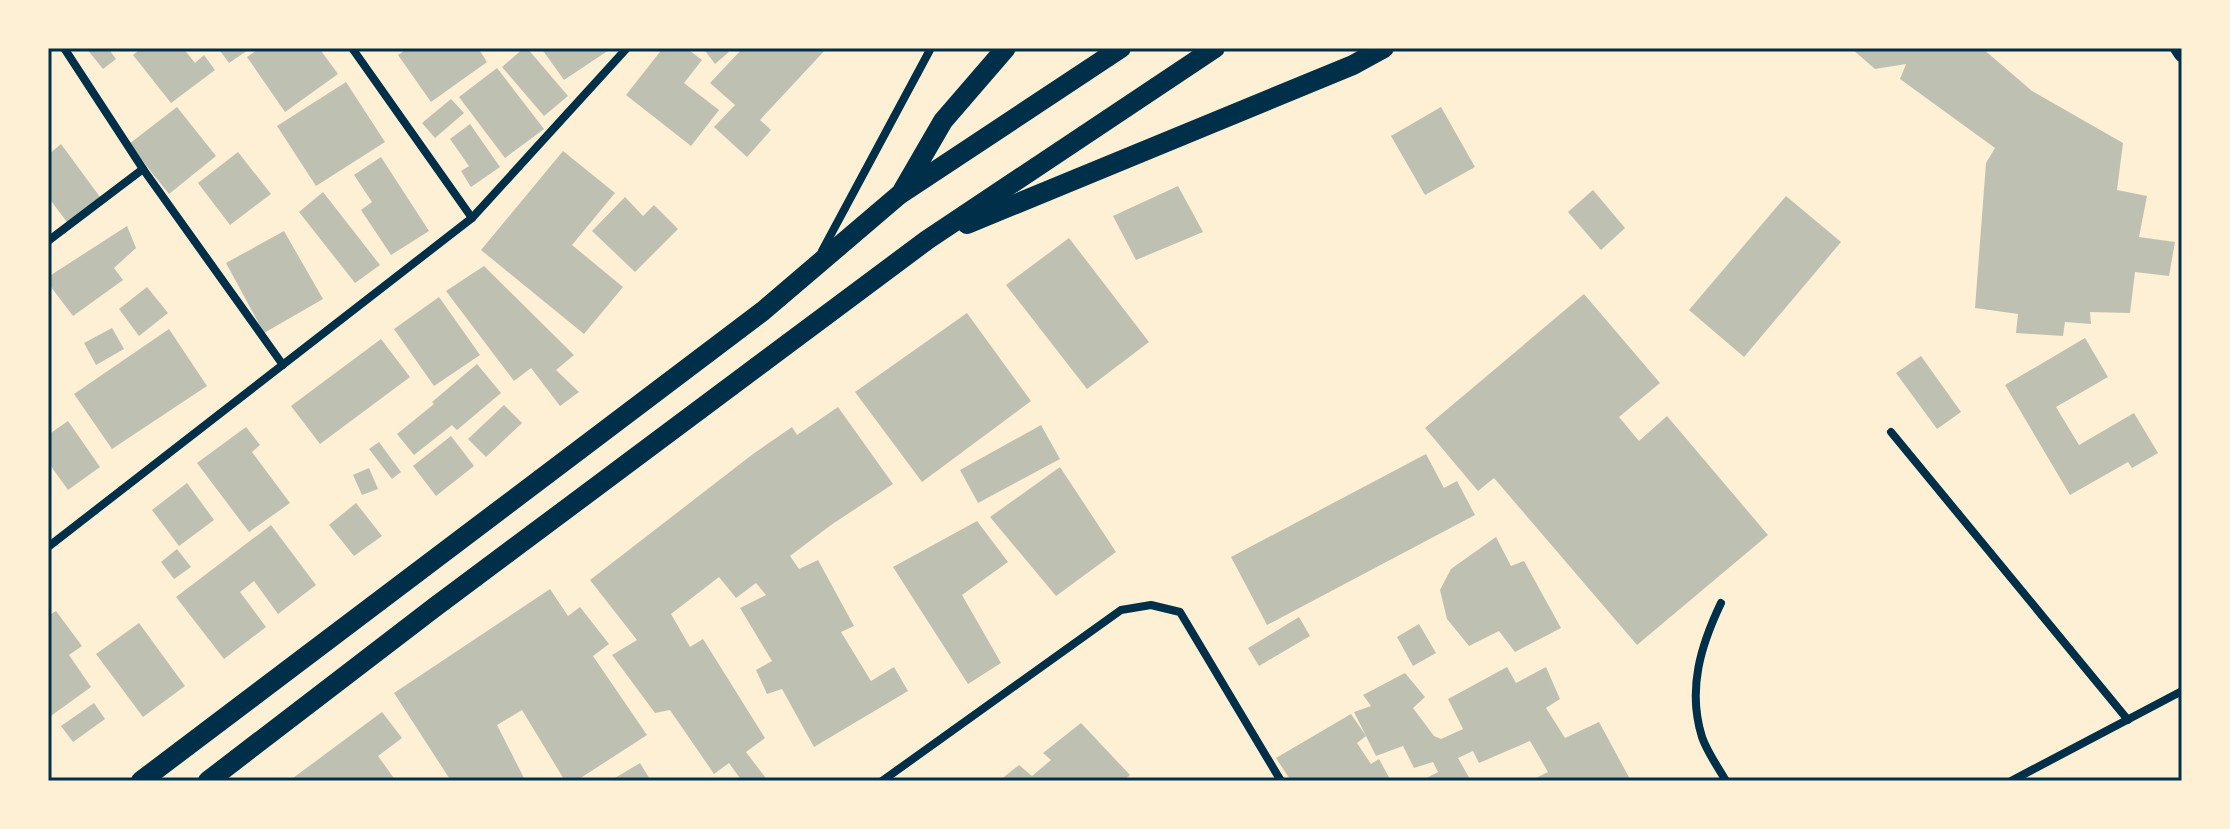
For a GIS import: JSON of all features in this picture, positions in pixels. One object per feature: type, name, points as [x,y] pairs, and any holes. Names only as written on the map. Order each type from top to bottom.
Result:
[{"type":"main road","points":[[899,195],[943,121],[1006,48]]},
{"type":"main road","points":[[141,781],[763,311],[899,195],[1121,48]]},
{"type":"main road","points":[[208,781],[927,240],[1215,48]]},
{"type":"main road","points":[[927,240],[1353,65],[1384,48]]},
{"type":"main road","points":[[2178,48],[2182,54]]},
{"type":"street","points":[[64,48],[143,169],[283,365]]},
{"type":"street","points":[[352,48],[472,218]]},
{"type":"street","points":[[812,269],[931,48]]},
{"type":"street","points":[[48,547],[472,218],[621,50]]},
{"type":"street","points":[[48,241],[143,169]]},
{"type":"street","points":[[1891,432],[2128,720]]},
{"type":"street","points":[[1721,603],[1705,635],[1694,706],[1703,739],[1726,781]]},
{"type":"street","points":[[882,781],[1121,610],[1151,605],[1180,612],[1281,781]]},
{"type":"street","points":[[2011,781],[2182,691]]},
{"type":"building","points":[[86,48],[108,48],[116,59],[103,69]]},
{"type":"building","points":[[142,48],[183,48],[195,63],[204,55],[215,70],[171,103],[133,55]]},
{"type":"building","points":[[218,48],[251,48],[229,63]]},
{"type":"building","points":[[260,48],[319,48],[338,74],[285,112],[247,57]]},
{"type":"building","points":[[408,48],[478,48],[487,62],[431,102],[398,55]]},
{"type":"building","points":[[524,48],[568,96],[544,116],[502,67]]},
{"type":"building","points":[[541,48],[607,48],[609,50],[564,80]]},
{"type":"building","points":[[663,48],[686,48],[702,60],[684,83],[719,110],[691,146],[626,95]]},
{"type":"building","points":[[703,48],[725,48],[729,52],[715,64]]},
{"type":"building","points":[[743,48],[827,48],[760,120],[771,130],[747,157],[714,127],[735,105],[710,83]]},
{"type":"building","points":[[1851,48],[1982,48],[2032,91],[2123,143],[2117,190],[2147,196],[2139,237],[2175,242],[2169,276],[2135,272],[2130,313],[2090,312],[2091,324],[2065,322],[2063,336],[2016,333],[2018,314],[1975,308],[1986,163],[1995,148],[1900,79],[1906,64],[1875,69]]},
{"type":"building","points":[[497,68],[544,129],[505,158],[459,97]]},
{"type":"building","points":[[346,82],[385,142],[316,186],[277,126]]},
{"type":"building","points":[[451,99],[464,113],[435,138],[422,123]]},
{"type":"building","points":[[177,107],[216,156],[169,194],[129,144]]},
{"type":"building","points":[[1441,107],[1475,167],[1425,195],[1391,136]]},
{"type":"building","points":[[470,124],[500,167],[471,187],[461,171],[469,166],[450,139]]},
{"type":"building","points":[[61,144],[100,197],[67,222],[48,197],[48,155]]},
{"type":"building","points":[[563,151],[615,193],[572,245],[623,287],[584,334],[481,250]]},
{"type":"building","points":[[238,152],[271,194],[230,225],[198,183]]},
{"type":"building","points":[[381,157],[429,231],[391,255],[361,210],[372,202],[354,175]]},
{"type":"building","points":[[1178,186],[1203,232],[1136,260],[1113,216]]},
{"type":"building","points":[[1593,190],[1625,228],[1601,250],[1568,212]]},
{"type":"building","points":[[323,192],[380,265],[355,283],[299,212]]},
{"type":"building","points":[[1786,196],[1841,242],[1744,357],[1689,310]]},
{"type":"building","points":[[625,197],[643,216],[654,205],[678,229],[635,272],[592,231]]},
{"type":"building","points":[[127,226],[136,248],[114,268],[123,280],[73,316],[48,283],[48,277]]},
{"type":"building","points":[[284,231],[323,299],[264,333],[226,263]]},
{"type":"building","points":[[1069,238],[1149,342],[1087,389],[1006,285]]},
{"type":"building","points":[[484,266],[574,355],[556,370],[579,392],[560,406],[531,368],[514,381],[446,291]]},
{"type":"building","points":[[147,287],[168,313],[139,336],[119,309]]},
{"type":"building","points":[[1584,294],[1660,383],[1619,417],[1639,441],[1667,416],[1768,535],[1637,645],[1494,478],[1478,491],[1425,428]]},
{"type":"building","points":[[439,297],[480,355],[434,386],[394,329]]},
{"type":"building","points":[[967,313],[1031,401],[922,482],[855,392]]},
{"type":"building","points":[[112,328],[124,349],[96,365],[84,343]]},
{"type":"building","points":[[169,329],[207,386],[112,449],[74,394]]},
{"type":"building","points":[[2085,338],[2108,377],[2056,407],[2079,445],[2134,413],[2158,453],[2132,468],[2128,462],[2070,495],[2005,385]]},
{"type":"building","points":[[381,339],[410,377],[320,444],[291,406]]},
{"type":"building","points":[[1921,356],[1961,412],[1937,429],[1896,373]]},
{"type":"building","points":[[477,364],[501,393],[457,430],[452,425],[414,455],[397,434]]},
{"type":"building","points":[[504,405],[522,423],[486,457],[468,439]]},
{"type":"building","points":[[838,407],[893,484],[790,556],[799,569],[818,560],[854,626],[841,632],[871,681],[894,667],[908,691],[814,747],[782,689],[767,694],[756,670],[772,661],[740,608],[766,595],[756,583],[736,598],[719,577],[671,614],[690,647],[703,639],[765,738],[746,752],[768,781],[742,781],[729,763],[714,774],[670,710],[655,713],[612,655],[637,640],[590,580],[753,454],[792,427],[797,435]]},
{"type":"building","points":[[68,421],[100,467],[68,490],[48,462],[48,435]]},
{"type":"building","points":[[1041,425],[1060,459],[978,503],[960,470]]},
{"type":"building","points":[[246,427],[260,445],[252,452],[290,503],[249,532],[197,463]]},
{"type":"building","points":[[451,436],[474,466],[436,496],[413,466]]},
{"type":"building","points":[[379,442],[401,472],[392,479],[369,449]]},
{"type":"building","points":[[1426,454],[1444,488],[1457,481],[1475,515],[1267,625],[1231,557]]},
{"type":"building","points":[[1060,467],[1116,552],[1056,596],[990,517]]},
{"type":"building","points":[[369,468],[378,489],[362,495],[353,475]]},
{"type":"building","points":[[187,483],[214,520],[179,546],[152,510]]},
{"type":"building","points":[[356,503],[382,536],[354,556],[329,525]]},
{"type":"building","points":[[977,521],[1008,562],[962,595],[1001,663],[968,684],[893,567]]},
{"type":"building","points":[[271,525],[316,585],[278,614],[254,581],[240,592],[266,627],[224,659],[176,597]]},
{"type":"building","points":[[1496,537],[1511,566],[1524,561],[1561,628],[1515,652],[1499,631],[1469,646],[1447,619],[1440,590],[1451,569]]},
{"type":"building","points":[[177,549],[191,567],[174,579],[161,562]]},
{"type":"building","points":[[550,589],[568,616],[580,607],[609,644],[593,656],[647,735],[576,781],[565,781],[522,710],[497,725],[525,780],[451,781],[394,693]]},
{"type":"building","points":[[56,611],[82,646],[69,655],[91,687],[48,718],[48,616]]},
{"type":"building","points":[[1299,617],[1310,636],[1259,666],[1248,648]]},
{"type":"building","points":[[139,623],[185,686],[143,717],[96,654]]},
{"type":"building","points":[[1419,624],[1436,653],[1413,666],[1397,637]]},
{"type":"building","points":[[1507,667],[1516,683],[1546,667],[1560,699],[1546,708],[1565,738],[1599,722],[1631,781],[1530,781],[1548,772],[1530,741],[1479,763],[1473,751],[1458,758],[1471,781],[1421,781],[1438,772],[1433,762],[1414,768],[1403,746],[1376,756],[1354,712],[1371,706],[1363,695],[1405,673],[1425,697],[1413,708],[1434,736],[1441,739],[1463,729],[1448,699]]},
{"type":"building","points":[[94,703],[105,719],[73,742],[61,726]]},
{"type":"building","points":[[382,712],[402,738],[378,756],[396,781],[289,781]]},
{"type":"building","points":[[1351,714],[1366,736],[1357,743],[1371,764],[1379,759],[1391,781],[1291,781],[1276,758]]},
{"type":"building","points":[[1081,723],[1130,775],[1123,781],[999,781],[1019,765],[1032,776],[1051,760],[1043,753]]},
{"type":"building","points":[[640,763],[651,781],[610,781]]}]
